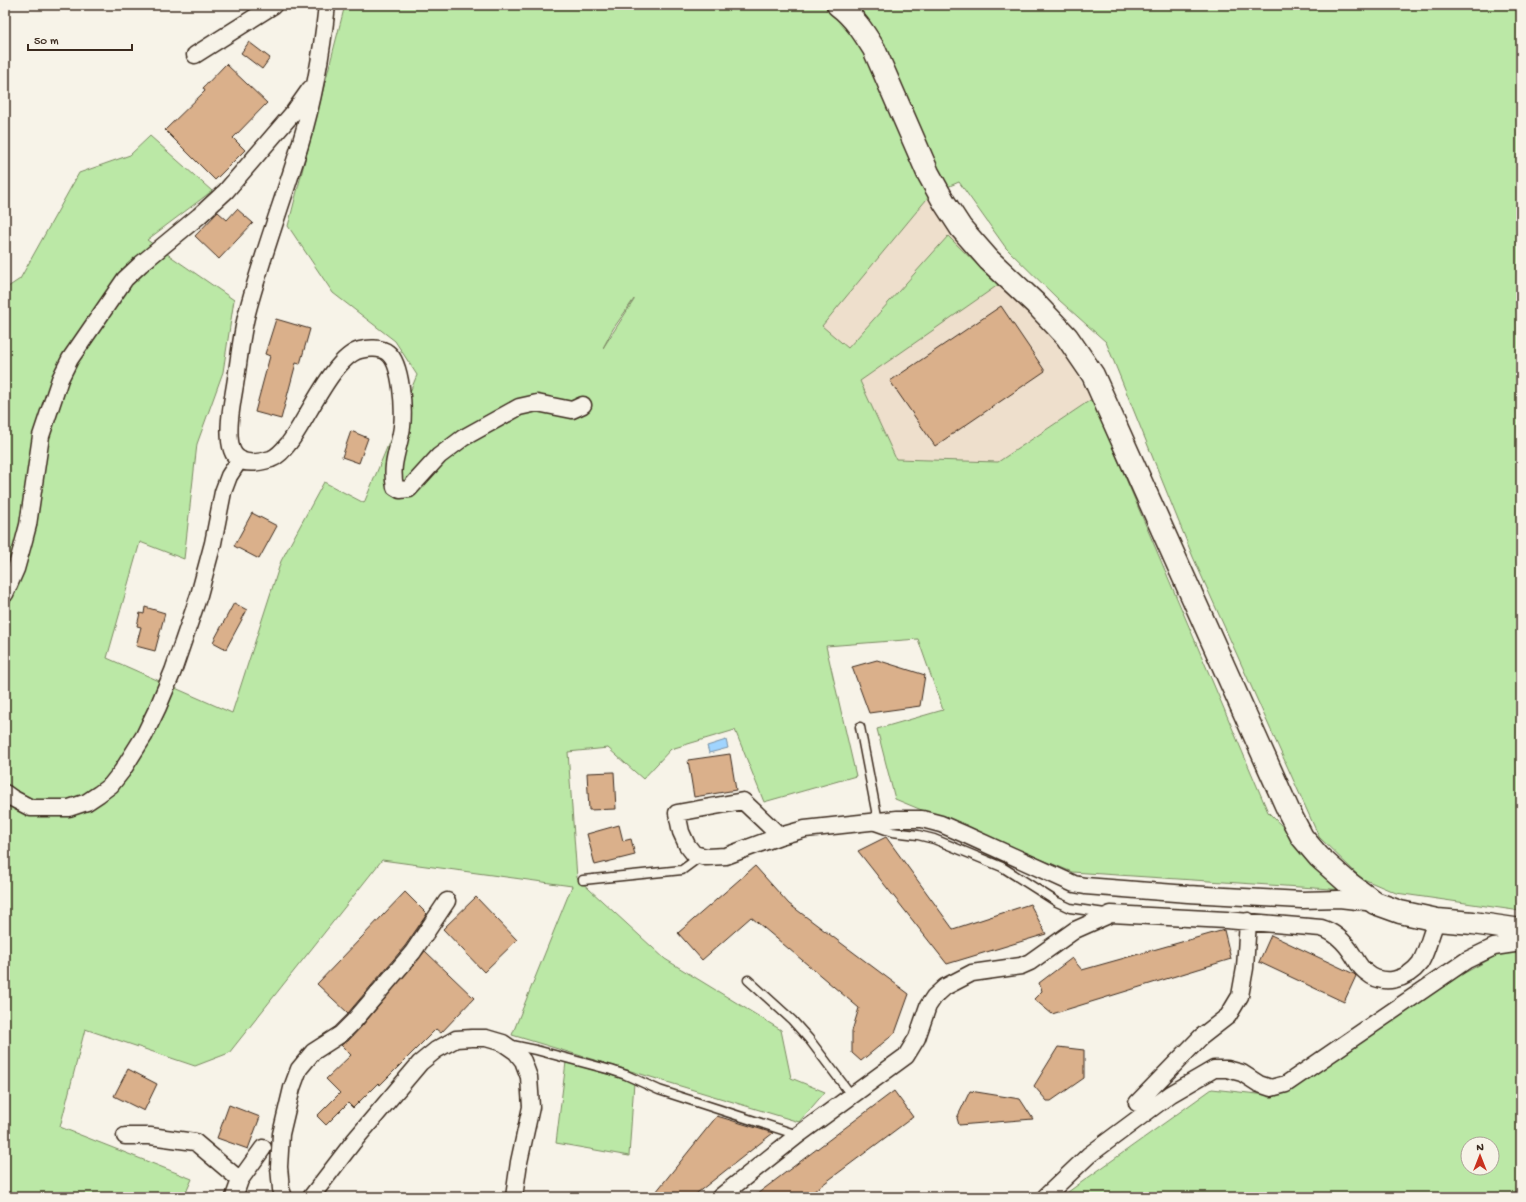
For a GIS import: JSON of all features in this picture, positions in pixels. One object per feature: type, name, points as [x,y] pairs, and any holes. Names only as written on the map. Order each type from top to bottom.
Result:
[{"type":"street","points":[[195,55],[274,5]]},
{"type":"street","points":[[327,5],[316,79],[300,144],[256,279],[246,315],[230,427],[230,439],[233,452],[240,459],[248,463],[262,462],[275,458],[284,449],[302,425],[328,380],[339,366],[353,353],[360,350],[380,349],[387,352],[397,368],[403,416],[402,428],[392,475],[395,487],[400,490],[409,489],[439,456],[463,438],[519,407],[537,403],[572,410],[583,405]]},
{"type":"street","points":[[838,5],[847,12],[874,49],[928,173],[944,202],[961,228],[989,260],[1035,303],[1067,337],[1093,375],[1286,805],[1302,837],[1319,857],[1341,877],[1375,903]]},
{"type":"street","points":[[5,594],[16,569],[26,531],[41,436],[60,379],[70,359],[126,279],[141,264],[199,216],[226,191],[293,113],[316,79]]},
{"type":"street","points":[[5,793],[31,808],[69,808],[86,802],[99,794],[111,785],[122,771],[144,736],[173,670],[199,595],[223,492],[229,476],[240,459]]},
{"type":"street","points":[[780,836],[743,801],[677,813],[681,832],[687,845],[694,854],[706,857],[726,856],[780,836],[805,829],[897,819],[922,819],[941,824],[1004,851],[1062,880],[1074,884],[1188,894],[1302,900],[1339,899],[1375,903],[1400,912],[1437,920],[1473,923],[1521,930]]},
{"type":"street","points":[[284,1197],[281,1189],[279,1167],[281,1134],[292,1088],[299,1069],[313,1052],[341,1034],[354,1021],[413,952],[447,901]]},
{"type":"street","points":[[720,1197],[798,1135],[906,1056],[917,1038],[928,1006],[934,997],[945,987],[972,973],[1021,966],[1030,962],[1075,930],[1111,914],[1321,928],[1330,931],[1338,937],[1366,972],[1374,977],[1385,980],[1396,980],[1406,976],[1420,962],[1437,920]]},
{"type":"street","points":[[1137,1103],[1201,1037],[1228,1016],[1240,996],[1245,968],[1248,922]]},
{"type":"street","points":[[1045,1197],[1095,1151],[1171,1094],[1214,1069],[1227,1069],[1242,1073],[1259,1084],[1271,1088],[1286,1084],[1467,960],[1494,947],[1521,943]]},
{"type":"street","points":[[311,1197],[354,1141],[420,1063],[436,1050],[456,1039],[472,1038],[486,1038],[503,1043],[516,1052],[523,1061],[530,1077],[531,1107],[514,1197]]},
{"type":"street","points":[[125,1136],[177,1138],[195,1142],[240,1180]]},
{"type":"street","points":[[234,1197],[240,1180],[263,1148]]},
{"type":"lane","points":[[860,727],[872,822],[892,832],[918,834],[934,839],[996,865],[1057,902],[1070,908],[1111,914]]},
{"type":"lane","points":[[583,880],[682,870],[701,856]]},
{"type":"lane","points":[[748,980],[792,1020],[809,1039],[852,1096]]},
{"type":"lane","points":[[503,1043],[536,1050],[611,1070],[659,1090],[798,1135]]},
{"type":"shaded area","points":[[931,194],[1049,328],[1092,399],[998,462],[896,459],[860,381],[821,326]]},
{"type":"green space","points":[[345,5],[1521,5],[1521,911],[1396,893],[1361,878],[1319,837],[1193,557],[1106,342],[1059,300],[1006,248],[959,182],[931,194],[822,326],[848,348],[948,236],[998,285],[860,381],[896,459],[998,462],[1092,399],[1268,812],[1345,890],[1072,872],[895,799],[877,729],[943,710],[918,639],[826,646],[856,776],[764,802],[735,730],[671,749],[643,779],[608,748],[568,752],[577,878],[665,959],[781,1030],[791,1078],[825,1092],[799,1122],[512,1035],[572,886],[382,860],[229,1053],[195,1066],[85,1029],[60,1127],[192,1179],[184,1197],[5,1197],[5,289],[20,279],[79,173],[130,155],[150,136],[212,191],[147,240],[234,300],[223,372],[197,444],[184,559],[140,542],[107,658],[232,713],[281,561],[324,482],[364,503],[417,375],[395,341],[333,293],[288,226]],"holes":[[[634,300],[603,348],[613,329]]]},
{"type":"green space","points":[[1503,952],[1521,953],[1521,1197],[1061,1197],[1212,1089],[1276,1096],[1357,1045],[1450,981]]},
{"type":"green space","points":[[566,1062],[634,1082],[629,1156],[556,1143]]},
{"type":"water","points":[[726,740],[728,748],[709,753],[707,746]]},
{"type":"building","points":[[249,42],[270,58],[262,69],[241,53]]},
{"type":"building","points":[[226,64],[267,103],[233,138],[245,150],[215,180],[165,130],[205,91],[203,88]]},
{"type":"building","points":[[237,209],[253,223],[219,259],[195,236],[218,212],[227,220]]},
{"type":"building","points":[[1001,306],[1045,371],[935,446],[890,381]]},
{"type":"building","points":[[276,319],[310,329],[300,364],[296,363],[281,419],[255,412],[270,356],[265,354]]},
{"type":"building","points":[[351,431],[368,438],[359,463],[342,457]]},
{"type":"building","points":[[252,513],[277,526],[259,559],[234,546]]},
{"type":"building","points":[[234,603],[247,610],[226,649],[213,642]]},
{"type":"building","points":[[145,607],[165,613],[155,651],[136,646],[141,627],[137,626],[140,613],[144,614]]},
{"type":"building","points":[[877,660],[925,675],[920,706],[869,713],[852,667]]},
{"type":"building","points":[[730,754],[736,790],[694,797],[688,760]]},
{"type":"building","points":[[614,772],[616,809],[589,810],[587,773]]},
{"type":"building","points":[[619,825],[623,841],[631,839],[635,855],[595,865],[587,834]]},
{"type":"building","points":[[886,837],[953,929],[1030,904],[1046,934],[947,964],[858,851]]},
{"type":"building","points":[[755,866],[789,904],[909,994],[895,1033],[861,1061],[852,1053],[852,1031],[859,1008],[751,917],[702,960],[678,933]]},
{"type":"building","points":[[405,892],[427,914],[405,946],[348,1013],[317,984]]},
{"type":"building","points":[[476,897],[517,940],[484,972],[443,929]]},
{"type":"building","points":[[1224,930],[1231,959],[1052,1014],[1034,999],[1042,991],[1039,983],[1072,958],[1082,970]]},
{"type":"building","points":[[1271,935],[1354,974],[1356,976],[1344,1002],[1259,962]]},
{"type":"building","points":[[425,951],[474,998],[441,1033],[436,1029],[380,1085],[378,1083],[353,1108],[348,1103],[326,1125],[317,1116],[340,1093],[326,1079],[351,1055],[341,1045],[348,1041],[361,1027]]},
{"type":"building","points":[[1058,1047],[1084,1050],[1084,1078],[1051,1101],[1047,1101],[1034,1086]]},
{"type":"building","points":[[128,1069],[157,1084],[144,1111],[114,1096]]},
{"type":"building","points":[[894,1091],[913,1117],[806,1197],[753,1197]]},
{"type":"building","points":[[970,1091],[1020,1099],[1033,1119],[959,1125],[957,1118]]},
{"type":"building","points":[[229,1105],[260,1117],[248,1149],[217,1138]]},
{"type":"building","points":[[717,1116],[773,1133],[692,1197],[652,1197]]}]
